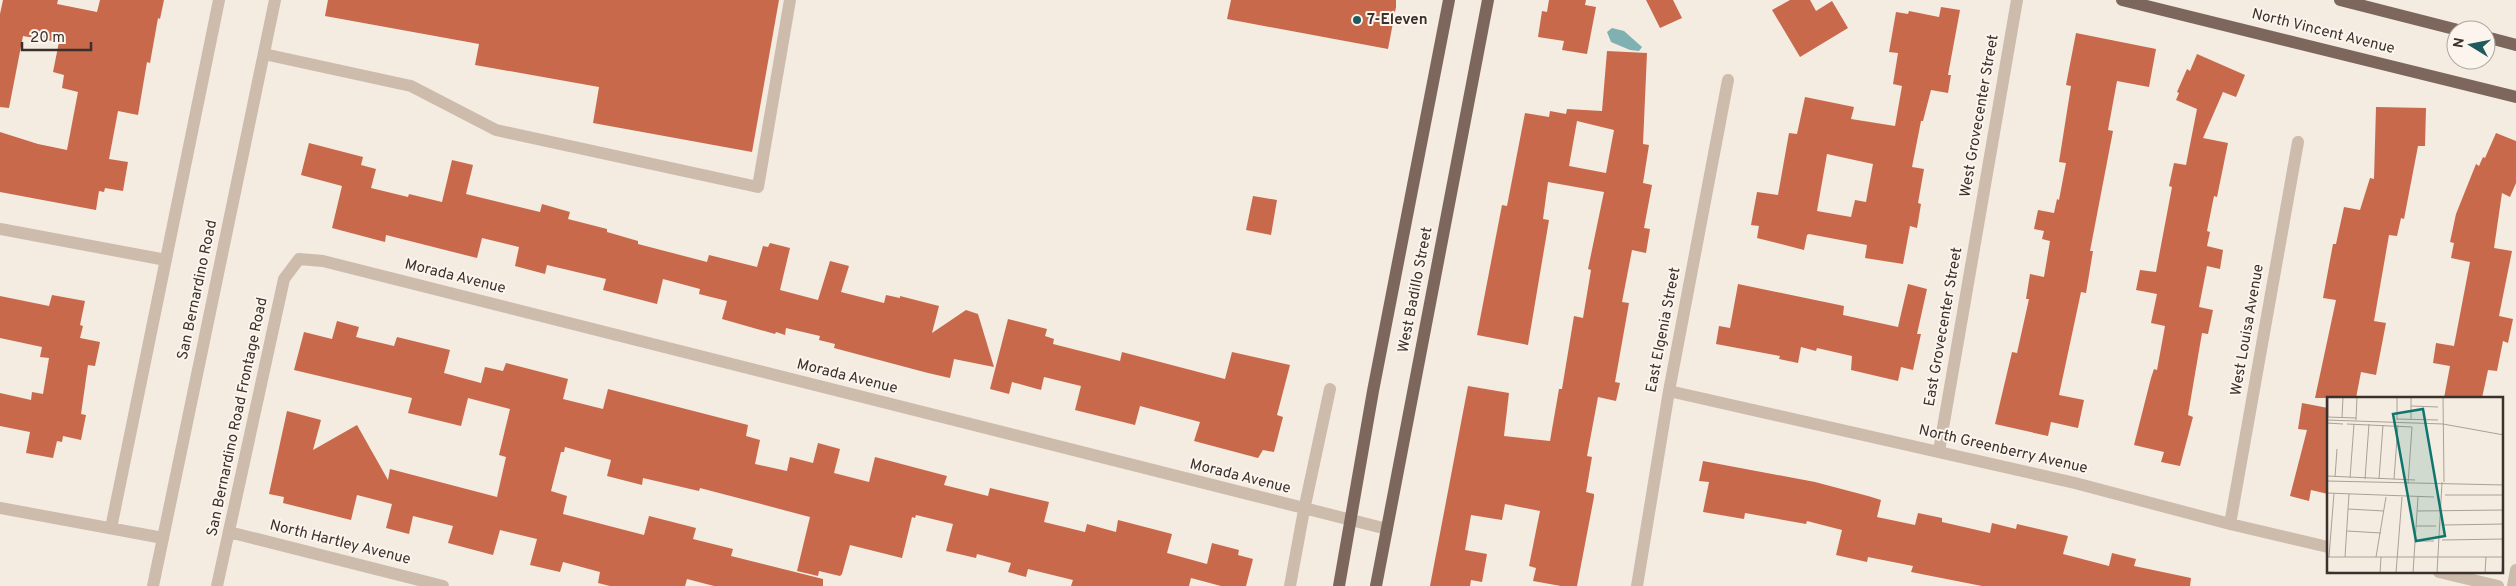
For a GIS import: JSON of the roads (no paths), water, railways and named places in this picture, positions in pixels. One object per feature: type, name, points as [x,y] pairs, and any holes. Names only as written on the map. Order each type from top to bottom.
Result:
[{"type":"main road","name":"West Badillo Street","points":[[1339,586],[1373,391],[1449,0]]},
{"type":"main road","name":"West Badillo Street","points":[[1376,586],[1488,0]]},
{"type":"main road","name":"North Vincent Avenue","points":[[2122,0],[2516,97]]},
{"type":"main road","points":[[2340,0],[2446,27]]},
{"type":"main road","points":[[2496,40],[2516,45]]},
{"type":"street","points":[[111,528],[219,0]]},
{"type":"street","name":"San Bernardino Road","points":[[153,586],[275,0]]},
{"type":"street","points":[[264,54],[411,86],[496,130],[758,188],[790,0]]},
{"type":"street","name":"West Grovecenter Street","points":[[1976,237],[2017,0]]},
{"type":"street","name":"East Elgenia Street","points":[[1637,586],[1669,391],[1728,80]]},
{"type":"street","name":"West Louisa Avenue","points":[[2230,524],[2298,142]]},
{"type":"street","points":[[0,229],[166,260]]},
{"type":"street","name":"East Grovecenter Street","points":[[1939,451],[1976,237]]},
{"type":"street","name":"Morada Avenue","points":[[299,259],[323,261],[1351,522],[1386,529]]},
{"type":"street","name":"San Bernardino Road Frontage Road","points":[[217,586],[284,279],[299,259]]},
{"type":"street","points":[[1290,586],[1330,389]]},
{"type":"street","name":"North Greenberry Avenue","points":[[1669,391],[2075,483],[2230,524],[2327,547]]},
{"type":"street","points":[[0,508],[163,538]]},
{"type":"street","name":"North Hartley Avenue","points":[[229,532],[442,586]]},
{"type":"street","points":[[2513,586],[2516,570]]},
{"type":"street","points":[[2447,574],[2498,586]]},
{"type":"water","points":[[1612,28],[1624,31],[1642,47],[1639,51],[1630,50],[1611,42],[1607,32]]},
{"type":"place","name":"7-Eleven","points":[[1357,20]]}]
